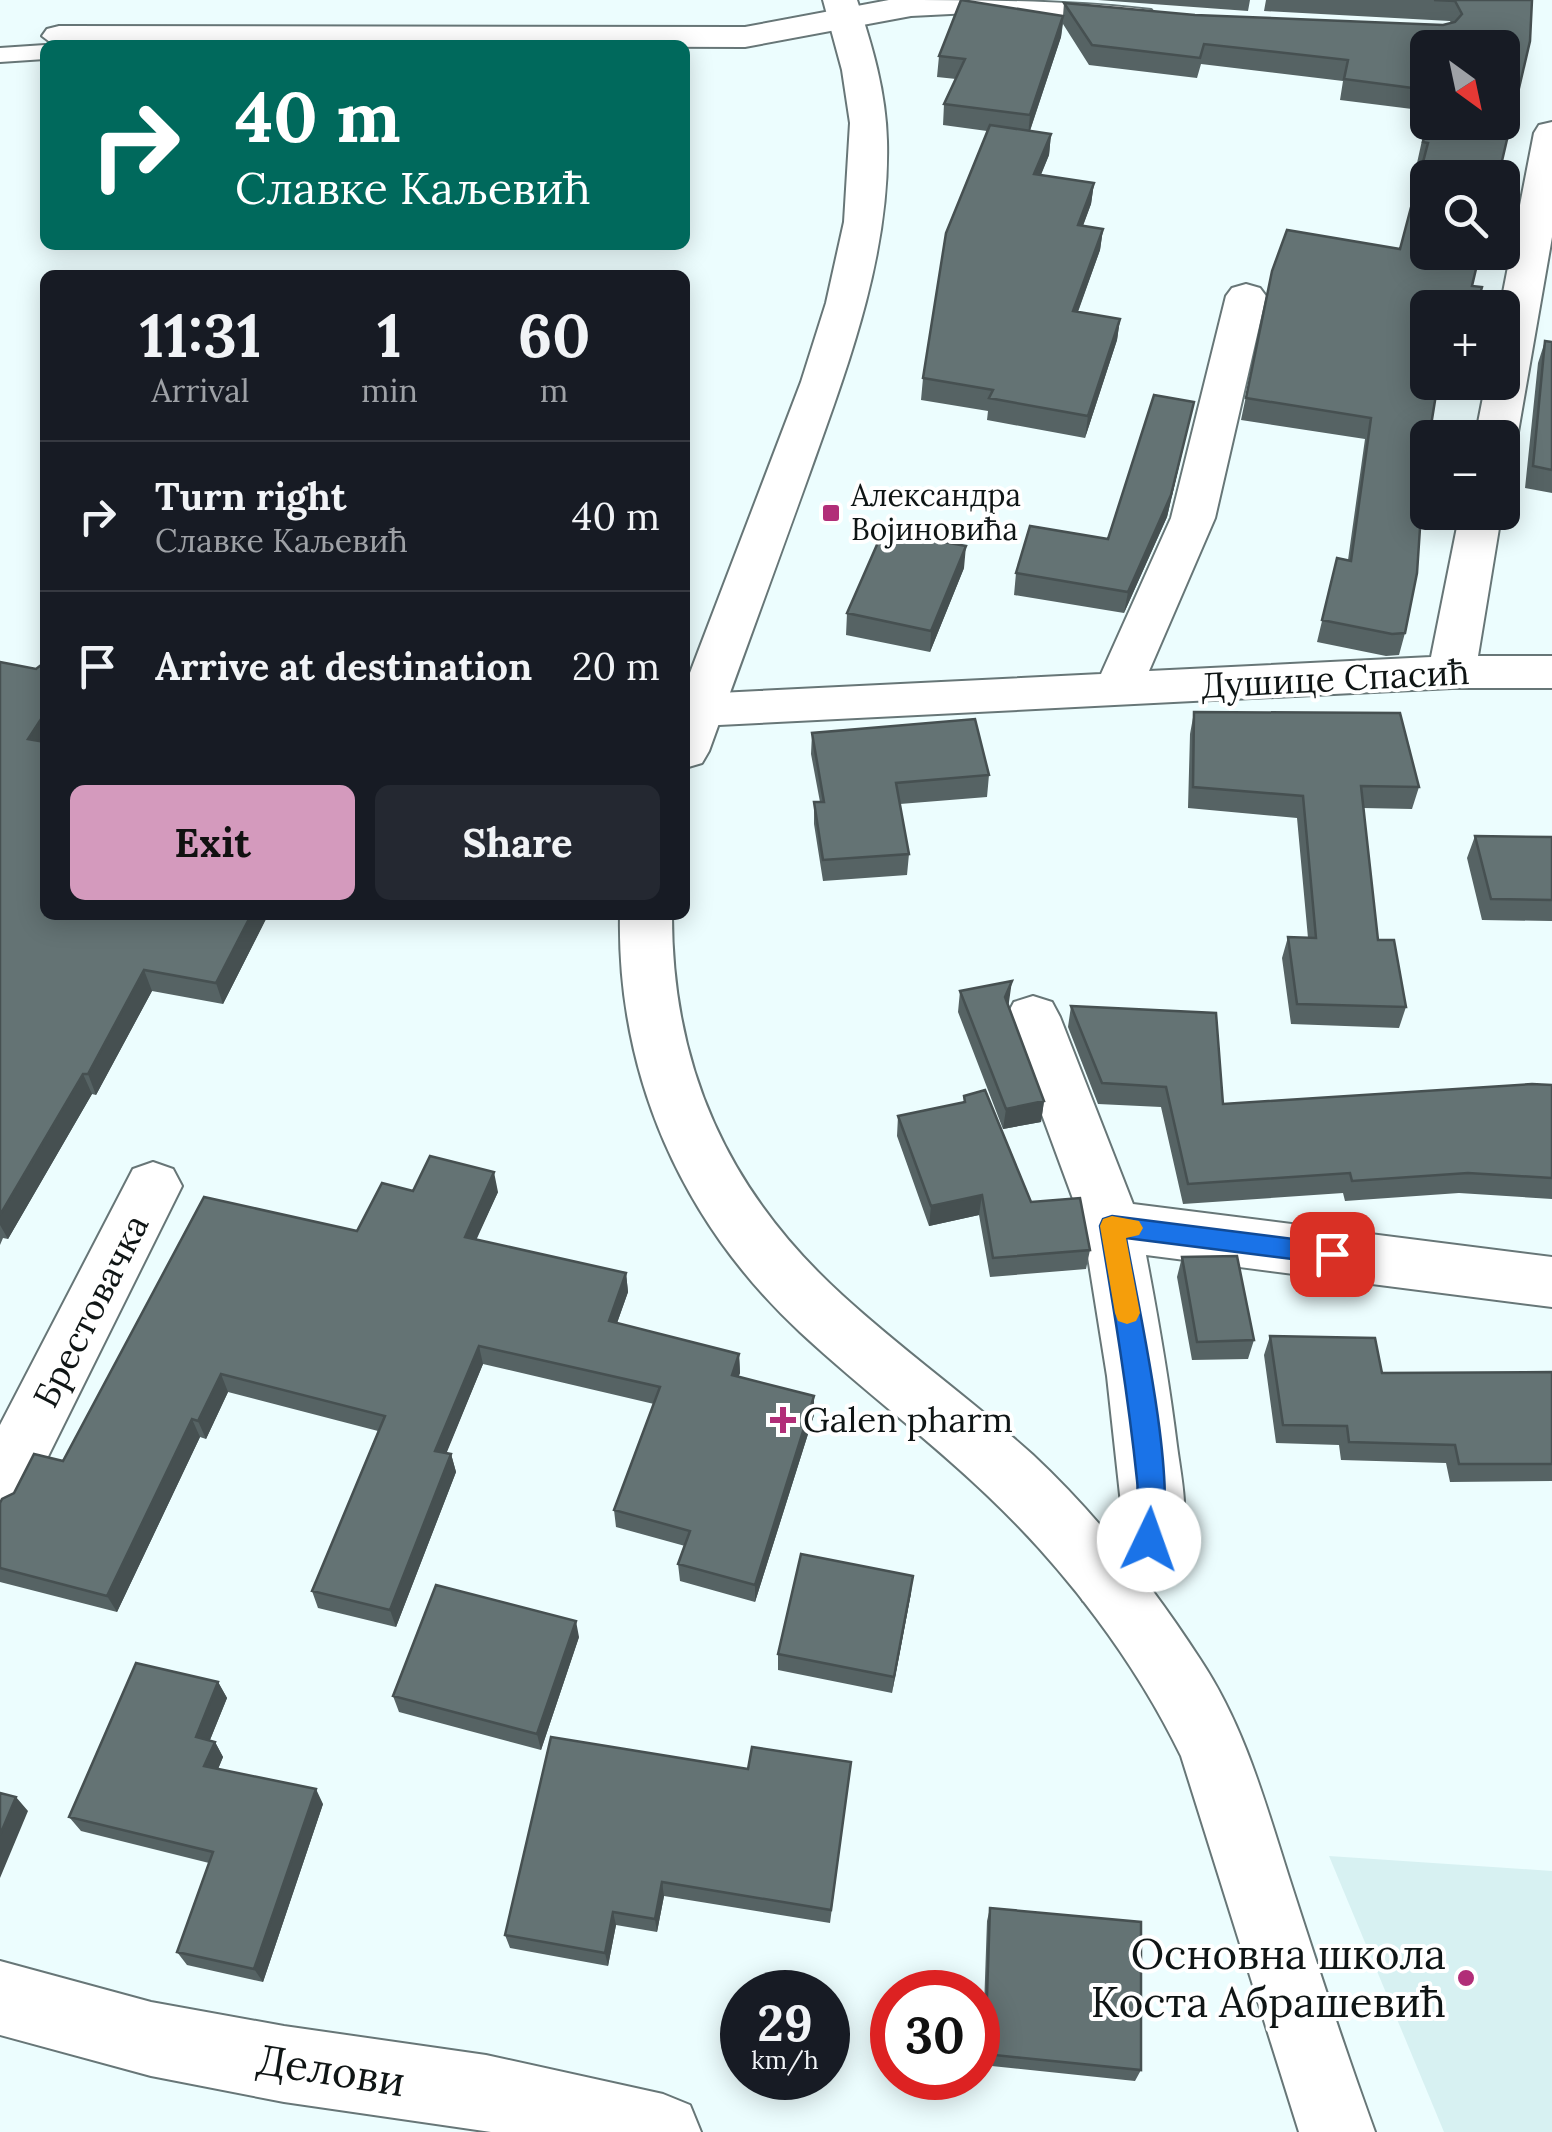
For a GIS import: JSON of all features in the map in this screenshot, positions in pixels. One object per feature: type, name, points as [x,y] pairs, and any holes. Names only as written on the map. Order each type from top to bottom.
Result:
[{"type":"street","points":[[300,40],[745,36],[843,9],[990,2],[1174,20]]},
{"type":"street","points":[[692,730],[826,370],[857,254],[868,191],[869,140],[864,84],[843,9]]},
{"type":"street","points":[[1499,420],[1552,134]]},
{"type":"street","points":[[1118,689],[1193,518],[1246,296]]},
{"type":"street","points":[[1452,672],[1479,530]]},
{"type":"street","name":"Душице Спасић","points":[[692,730],[1118,689],[1452,672],[1552,672]]},
{"type":"street","points":[[646,920],[648,1004],[672,1095],[696,1150],[746,1230],[780,1273],[818,1311],[1012,1478],[1106,1579],[1184,1694],[1213,1749],[1337,2132]]},
{"type":"street","points":[[1033,1018],[1112,1226],[1138,1376],[1153,1504],[1149,1540],[1106,1579]]},
{"type":"street","name":"Брестовачка","points":[[0,1489],[154,1186]]},
{"type":"street","points":[[1112,1226],[1552,1282]]},
{"type":"street","name":"Делови","points":[[0,1998],[151,2039],[284,2064],[486,2093],[663,2132]]},
{"type":"lane","points":[[0,56],[40,49]]},
{"type":"shaded area","name":"Основна школа Коста Абрашевић","points":[[1329,1856],[1552,1871],[1552,2132],[1444,2132]]},
{"type":"building","points":[[961,0],[1063,16],[1030,115],[944,104],[965,59],[939,56]]},
{"type":"building","points":[[1434,0],[1532,0],[1530,41],[1520,84],[1520,30],[1410,30],[1410,88],[1344,79],[1348,60],[1204,44],[1200,58],[1092,45],[1064,3],[1195,15],[1443,25],[1455,22],[1462,14],[1455,1]]},
{"type":"building","points":[[990,125],[1051,134],[1034,174],[1094,183],[1078,225],[1103,229],[1073,311],[1120,319],[1088,416],[989,398],[993,390],[923,378],[946,233]]},
{"type":"building","points":[[1507,140],[1502,160],[1424,160],[1428,143],[1423,142]]},
{"type":"building","points":[[1410,211],[1410,270],[1476,270],[1472,286],[1482,287],[1410,290],[1410,400],[1435,400],[1432,420],[1410,420],[1410,530],[1420,530],[1417,573],[1405,633],[1392,634],[1322,620],[1337,558],[1351,561],[1371,418],[1246,398],[1272,271],[1287,230],[1400,249]]},
{"type":"building","points":[[1545,341],[1552,342],[1552,470],[1533,466]]},
{"type":"building","points":[[1154,395],[1194,402],[1171,495],[1128,592],[1016,573],[1030,526],[1108,539]]},
{"type":"building","points":[[883,531],[966,546],[931,631],[847,613]]},
{"type":"building","points":[[0,662],[36,669],[40,666],[40,721],[28,739],[40,741],[40,920],[248,920],[216,983],[144,970],[88,1074],[83,1074],[0,1215]]},
{"type":"building","points":[[1194,712],[1400,713],[1419,787],[1361,786],[1378,940],[1394,940],[1406,1007],[1297,1004],[1288,937],[1316,938],[1303,796],[1193,787]]},
{"type":"building","points":[[975,719],[989,775],[896,783],[909,854],[823,860],[814,802],[824,802],[812,733]]},
{"type":"building","points":[[1475,836],[1552,837],[1552,900],[1491,899]]},
{"type":"building","points":[[1012,981],[1005,997],[1044,1101],[1006,1109],[960,991]]},
{"type":"building","points":[[1071,1006],[1216,1013],[1223,1104],[1552,1085],[1552,1178],[1468,1173],[1352,1181],[1350,1173],[1188,1184],[1166,1087],[1102,1083]]},
{"type":"building","points":[[985,1090],[1031,1202],[1080,1198],[1090,1250],[993,1258],[982,1195],[931,1206],[898,1116],[965,1102],[964,1096]]},
{"type":"building","points":[[430,1156],[494,1172],[465,1237],[626,1273],[609,1321],[739,1354],[732,1375],[814,1396],[755,1585],[678,1564],[690,1531],[614,1510],[660,1387],[479,1346],[435,1451],[451,1454],[390,1610],[312,1591],[385,1416],[221,1374],[198,1421],[192,1419],[107,1596],[0,1568],[2,1499],[14,1493],[34,1454],[63,1461],[204,1197],[357,1231],[382,1183],[413,1191]]},
{"type":"building","points":[[1237,1256],[1254,1340],[1197,1342],[1182,1257]]},
{"type":"building","points":[[1270,1336],[1375,1338],[1382,1373],[1552,1372],[1552,1464],[1459,1464],[1455,1445],[1349,1442],[1347,1426],[1283,1425]]},
{"type":"building","points":[[801,1554],[913,1576],[894,1677],[778,1654]]},
{"type":"building","points":[[436,1585],[576,1621],[537,1734],[393,1696]]},
{"type":"building","points":[[136,1663],[218,1682],[196,1737],[215,1742],[204,1766],[316,1789],[254,1969],[177,1952],[213,1852],[69,1817]]},
{"type":"building","points":[[551,1737],[748,1769],[752,1747],[851,1762],[831,1910],[662,1882],[655,1919],[613,1912],[605,1953],[505,1935]]},
{"type":"building","points":[[0,1793],[16,1797],[0,1835]]},
{"type":"building","points":[[990,1908],[1141,1922],[1141,2070],[1000,2056],[1000,1970],[988,1970]]},
{"type":"slow traffic","points":[[1127,1313],[1112,1226],[1131,1228]]},
{"type":"place","name":"Александра Војиновића","points":[[831,513]]},
{"type":"place","name":"Galen pharm","points":[[783,1420]]},
{"type":"place","name":"Основна школа Коста Абрашевић","points":[[1466,1978]]},
{"type":"route","points":[[1149,1540],[1153,1504],[1138,1376],[1112,1226],[1332,1254]]}]
